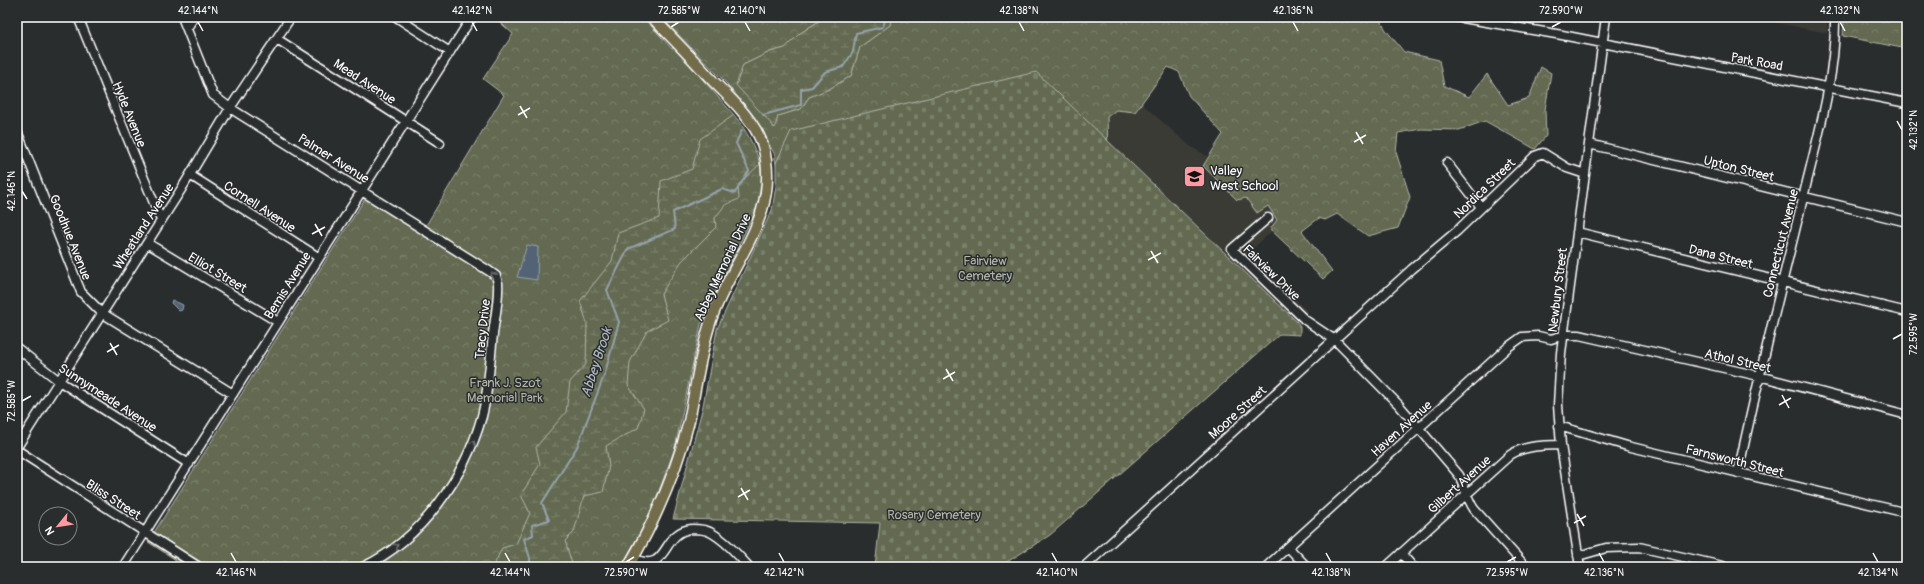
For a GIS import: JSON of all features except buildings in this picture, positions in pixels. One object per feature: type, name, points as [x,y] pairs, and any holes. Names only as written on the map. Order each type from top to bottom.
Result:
[{"type":"main road","name":"Abbey Memorial Drive","points":[[631,563],[649,530],[670,482],[687,428],[700,360],[709,325],[759,218],[766,199],[768,180],[763,146],[755,130],[734,103],[652,17]]},
{"type":"street","name":"Hyde Avenue","points":[[78,17],[161,220]]},
{"type":"street","name":"Palmer Avenue","points":[[182,17],[213,95],[230,108],[425,229]]},
{"type":"street","points":[[187,28],[194,17]]},
{"type":"street","name":"Wheatland Avenue","points":[[17,449],[190,175],[230,108],[291,17]]},
{"type":"street","points":[[396,17],[450,52]]},
{"type":"street","name":"Bemis Avenue","points":[[123,567],[318,257],[363,190],[472,17]]},
{"type":"street","name":"Park Road","points":[[1457,17],[1828,86],[1907,103]]},
{"type":"street","name":"Newbury Street","points":[[1580,567],[1561,445],[1558,405],[1564,335],[1588,144],[1606,17]]},
{"type":"street","name":"Connecticut Avenue","points":[[1738,473],[1759,376],[1828,86],[1835,17]]},
{"type":"street","name":"Mead Avenue","points":[[277,38],[440,143]]},
{"type":"street","name":"Goodhue Avenue","points":[[17,131],[81,292],[102,313],[233,394]]},
{"type":"street","name":"Upton Street","points":[[1588,144],[1907,222]]},
{"type":"street","name":"Nordica Street","points":[[1407,274],[1457,231],[1535,156],[1543,153],[1567,168],[1585,174]]},
{"type":"street","points":[[1447,163],[1481,207]]},
{"type":"street","name":"Cornell Avenue","points":[[190,175],[318,257]]},
{"type":"street","name":"Fairview Drive","points":[[1268,218],[1232,249],[1305,320],[1335,340]]},
{"type":"street","name":"Tracy Drive","points":[[363,567],[380,558],[404,539],[428,516],[445,493],[471,448],[482,415],[486,396],[498,293],[497,279],[490,270],[425,229]]},
{"type":"street","name":"Dana Street","points":[[1577,232],[1907,312]]},
{"type":"street","name":"Elliot Street","points":[[147,243],[278,322]]},
{"type":"street","name":"Moore Street","points":[[1084,567],[1407,274]]},
{"type":"street","name":"Athol Street","points":[[1564,335],[1579,335],[1759,376],[1907,414]]},
{"type":"street","name":"Haven Avenue","points":[[1266,567],[1508,347],[1522,337],[1538,336],[1551,338],[1564,335]]},
{"type":"street","points":[[1335,340],[1419,428],[1459,476],[1474,509],[1526,567]]},
{"type":"street","name":"Sunnymeade Avenue","points":[[17,348],[59,381],[188,464]]},
{"type":"street","name":"Farnsworth Street","points":[[1559,426],[1627,446],[1907,513]]},
{"type":"street","name":"Gilbert Avenue","points":[[1386,567],[1466,494],[1517,451],[1530,447],[1561,445]]},
{"type":"street","name":"Bliss Street","points":[[17,449],[199,567]]},
{"type":"street","points":[[631,563],[646,564],[655,562],[663,553],[671,539],[678,533],[686,530],[699,529],[708,531],[718,537],[749,567]]},
{"type":"street","points":[[1288,546],[1307,567]]},
{"type":"street","points":[[1578,556],[1606,548],[1639,547],[1727,567]]},
{"type":"street","points":[[1401,553],[1413,567]]},
{"type":"shaded area","points":[[1748,17],[1828,17],[1827,33],[1807,29]]},
{"type":"shaded area","name":"Valley West School","points":[[1108,74],[1190,146],[1296,209],[1248,253],[1308,312],[1297,322],[1072,107]]},
{"type":"green space","name":"Frank J. Szot Memorial Park","points":[[494,17],[643,17],[672,49],[673,46],[734,115],[733,116],[759,165],[760,164],[762,176],[760,201],[701,324],[675,448],[650,515],[621,567],[171,567],[176,560],[148,542],[366,197],[422,232],[504,95],[483,79],[513,34]]},
{"type":"green space","points":[[661,17],[825,17],[799,34],[785,48],[770,52],[743,65],[774,128],[778,116],[801,109],[809,97],[829,89],[851,76],[860,47],[890,25],[892,17],[1378,17],[1386,30],[1404,52],[1439,60],[1444,86],[1469,97],[1487,74],[1508,105],[1529,98],[1541,67],[1551,73],[1545,110],[1546,136],[1535,149],[1485,121],[1459,130],[1421,129],[1398,133],[1396,152],[1410,197],[1398,228],[1368,236],[1337,214],[1325,220],[1319,218],[1302,231],[1332,271],[1323,279],[1270,229],[1277,220],[1268,206],[1257,213],[1246,198],[1237,200],[1203,166],[1223,134],[1189,96],[1179,72],[1168,67],[1135,112],[1116,110],[1107,117],[1108,151],[775,208],[778,175],[774,153],[751,113],[727,84]]},
{"type":"green space","points":[[825,17],[892,17],[890,25],[860,47],[851,76],[829,89],[809,97],[801,109],[778,116],[775,128],[736,85],[743,65],[770,52],[785,48],[799,34]]},
{"type":"green space","points":[[1844,17],[1907,17],[1907,49],[1843,36]]},
{"type":"green space","name":"Fairview Cemetery","points":[[1036,72],[1297,322],[1300,326],[1300,335],[1280,334],[1050,535],[999,567],[875,567],[880,523],[673,519],[703,406],[717,329],[772,210],[776,186],[776,163],[791,131]]},
{"type":"green space","points":[[734,115],[750,138],[760,164],[738,185],[739,199],[725,205],[715,218],[716,227],[681,262],[661,294],[668,320],[647,331],[630,362],[628,385],[644,409],[638,428],[606,446],[609,466],[603,492],[584,496],[574,532],[565,541],[573,567],[493,567],[502,548],[516,544],[530,513],[521,495],[540,464],[536,447],[566,412],[570,382],[586,364],[587,323],[580,301],[612,261],[618,233],[659,218],[661,181],[692,169],[700,139]]},
{"type":"water","points":[[527,245],[538,247],[537,280],[517,277]]},
{"type":"water","points":[[172,300],[183,305],[182,310],[179,311],[171,303]]},
{"type":"waterway","name":"Abbey Brook","points":[[763,115],[801,105],[801,89],[812,87],[825,72],[843,67],[853,52],[856,33],[883,27],[886,17]]},
{"type":"waterway","name":"Abbey Brook","points":[[530,567],[530,558],[524,539],[533,535],[532,525],[549,520],[542,503],[577,447],[605,373],[619,322],[607,290],[628,249],[675,229],[673,212],[722,189],[735,193],[749,171],[736,143],[742,130]]},
{"type":"place","name":"Valley West School","points":[[1195,177]]},
{"type":"park label","name":"Rosary Cemetery","points":[[934,514]]}]
